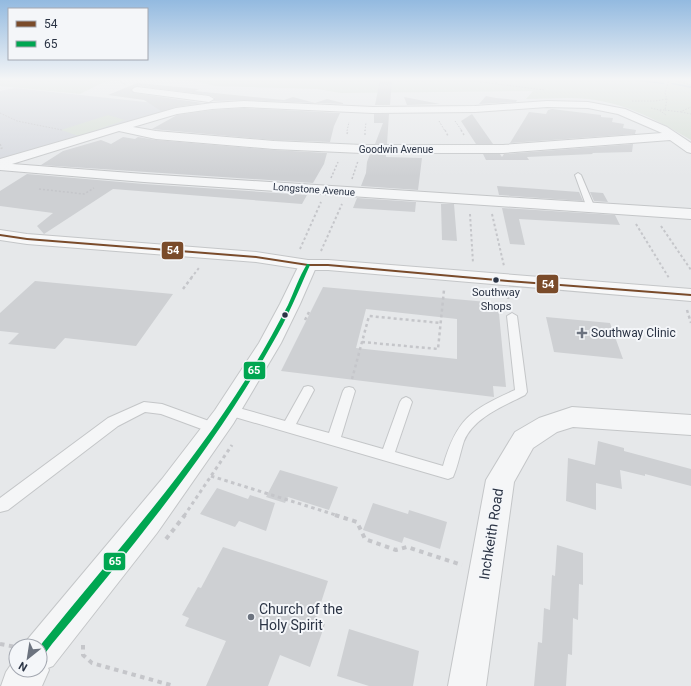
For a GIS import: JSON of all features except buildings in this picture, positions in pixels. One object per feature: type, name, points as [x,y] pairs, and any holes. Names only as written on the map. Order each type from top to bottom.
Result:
[{"type":"street","points":[[0,163],[176,112]]},
{"type":"street","points":[[623,112],[663,129],[691,149]]},
{"type":"street","name":"Goodwin Avenue","points":[[120,128],[156,135],[274,145],[362,149],[503,148],[674,136]]},
{"type":"street","name":"Longstone Avenue","points":[[0,167],[691,214]]},
{"type":"street","points":[[0,235],[27,239],[256,257],[308,265],[328,265],[508,281],[685,294]]},
{"type":"street","points":[[48,642],[123,551],[183,474],[231,418],[264,352],[296,296],[308,265]]},
{"type":"street","name":"Inchkeith Road","points":[[468,686],[500,480],[524,440],[548,425],[572,417],[691,425]]},
{"type":"lane","points":[[578,175],[591,208]]},
{"type":"lane","points":[[0,505],[4,505],[113,422],[144,407],[288,427],[448,473],[459,439],[473,419],[493,406],[521,392],[512,316]]},
{"type":"lane","points":[[288,427],[308,390]]},
{"type":"lane","points":[[333,440],[349,391]]},
{"type":"lane","points":[[387,456],[406,402]]},
{"type":"path","points":[[434,112],[455,149]]},
{"type":"path","points":[[449,112],[474,149]]},
{"type":"path","points":[[680,112],[691,114]]},
{"type":"path","points":[[0,113],[17,121],[63,130]]},
{"type":"path","points":[[39,189],[84,194],[102,186],[116,176]]},
{"type":"path","points":[[469,199],[474,266]]},
{"type":"path","points":[[489,201],[508,281],[510,292],[507,305],[512,316]]},
{"type":"path","points":[[628,210],[685,294]]},
{"type":"path","points":[[650,211],[691,270]]},
{"type":"path","points":[[183,289],[201,264]]},
{"type":"path","points":[[362,342],[438,349],[444,285]]},
{"type":"path","points":[[301,327],[311,307]]},
{"type":"path","points":[[349,391],[369,316],[441,323]]},
{"type":"path","points":[[164,543],[179,524],[240,433],[231,418]]},
{"type":"path","points":[[211,476],[356,522],[365,538],[396,550],[407,547],[485,573]]},
{"type":"path","points":[[83,641],[83,655],[92,663],[174,686]]},
{"type":"shaded area","points":[[0,112],[163,112],[0,160]]},
{"type":"shaded area","points":[[637,112],[691,112],[691,140],[667,126]]},
{"type":"shaded area","points":[[108,115],[125,120],[79,136],[61,130]]},
{"type":"transit line","name":"54","points":[[0,235],[27,239],[256,257],[308,265],[328,265],[691,295]]},
{"type":"transit line","name":"65","points":[[48,642],[146,523],[199,453],[224,417],[270,343],[308,265]]},
{"type":"place","name":"Southway Shops","points":[[496,280]]},
{"type":"place","name":"Southway Clinic","points":[[582,333]]},
{"type":"place","name":"Church of the Holy Spirit","points":[[251,617]]}]
